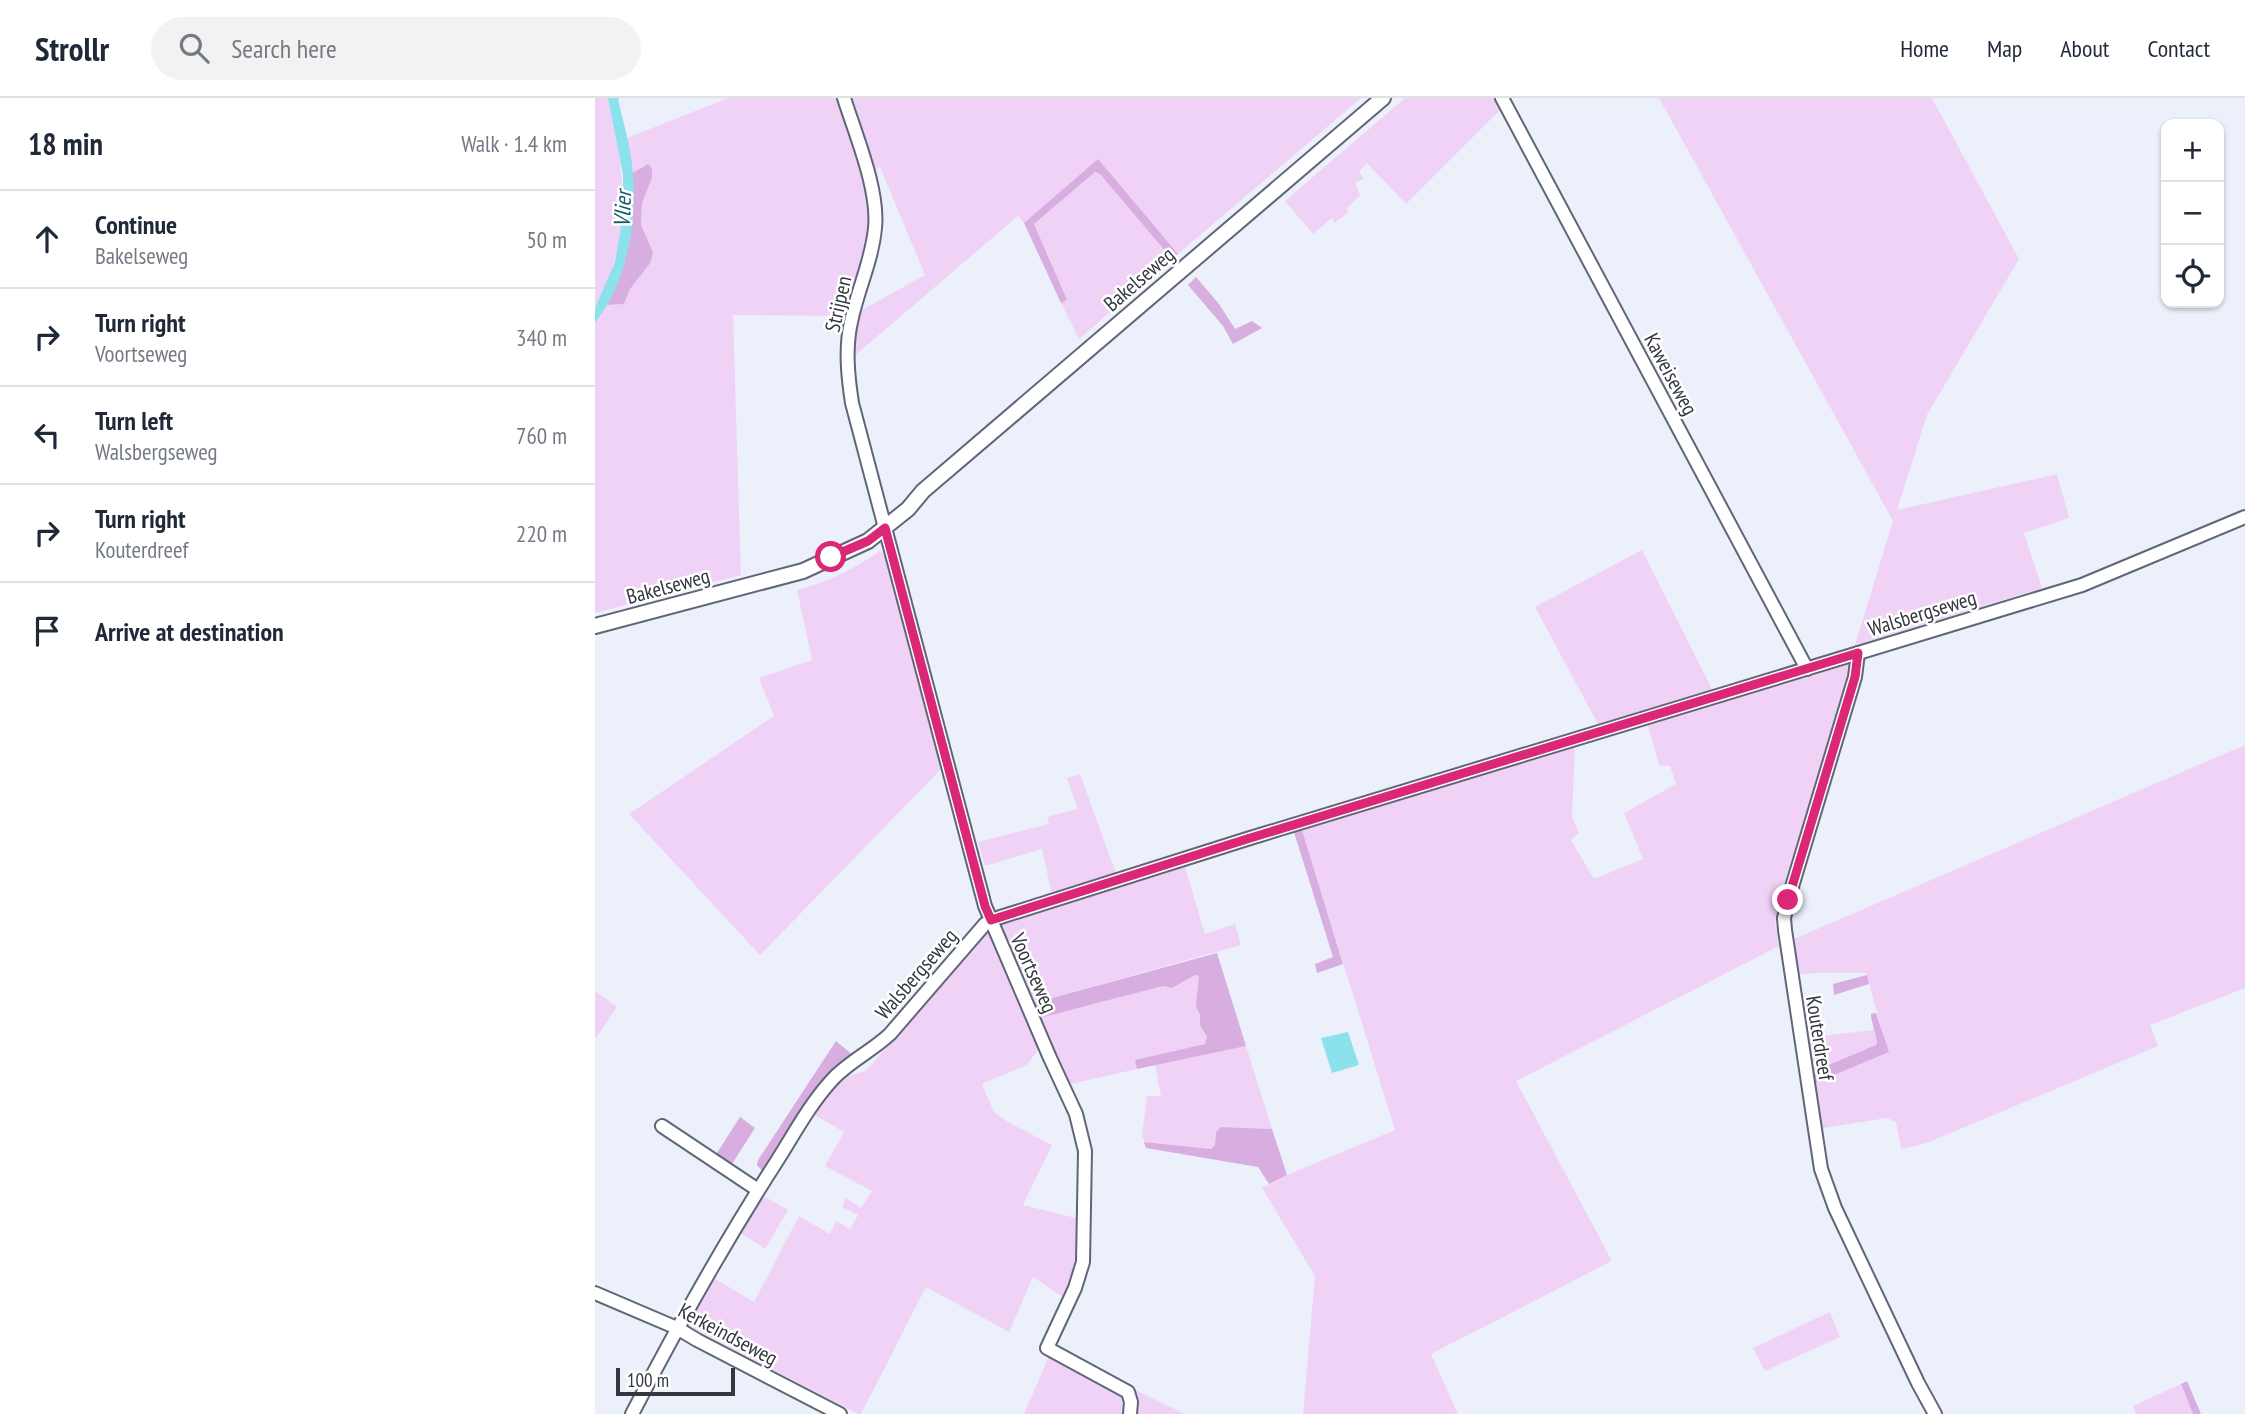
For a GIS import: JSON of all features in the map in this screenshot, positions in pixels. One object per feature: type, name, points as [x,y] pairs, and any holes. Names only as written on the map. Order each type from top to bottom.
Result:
[{"type":"main road","name":"Bakelseweg","points":[[595,626],[803,571],[884,524],[903,502],[923,491],[1383,98]]},
{"type":"street","name":"Strijpen","points":[[844,98],[874,197],[875,227],[870,257],[851,322],[848,347],[849,384],[884,524]]},
{"type":"street","name":"Kaweiseweg","points":[[1502,98],[1807,668]]},
{"type":"street","name":"Walsbergseweg","points":[[632,1414],[677,1328],[758,1190],[831,1081],[874,1050],[890,1034],[991,920],[2082,585],[2245,517]]},
{"type":"street","name":"Voortseweg","points":[[884,524],[975,870],[991,920],[1076,1114],[1085,1151],[1083,1262],[1075,1288],[1047,1348],[1128,1392],[1130,1414]]},
{"type":"street","name":"Kouterdreef","points":[[1858,653],[1855,677],[1788,900],[1785,930],[1821,1170],[1835,1208],[1935,1414]]},
{"type":"street","points":[[662,1125],[758,1190]]},
{"type":"street","name":"Kerkeindseweg","points":[[595,1293],[677,1328],[840,1414]]},
{"type":"shaded area","points":[[595,98],[608,98],[619,154],[623,204],[616,254],[595,308]]},
{"type":"shaded area","points":[[728,98],[839,98],[869,195],[872,230],[849,316],[733,315],[741,575],[595,613],[595,323],[607,305],[624,304],[630,289],[651,262],[653,252],[641,225],[642,203],[652,178],[643,166],[632,173],[627,138]]},
{"type":"shaded area","points":[[850,98],[1361,98],[1178,254],[1098,160],[1024,223],[1018,216],[853,357],[855,323],[860,311],[925,275],[880,167],[873,171]]},
{"type":"shaded area","points":[[1405,98],[1494,98],[1500,110],[1406,204],[1367,163],[1359,172],[1364,179],[1355,183],[1360,195],[1347,208],[1348,213],[1334,223],[1332,218],[1313,234],[1285,201]]},
{"type":"shaded area","points":[[1659,98],[1932,98],[2019,259],[1927,415],[1897,510],[2057,474],[2069,518],[2024,533],[2042,588],[1855,645],[1893,521]]},
{"type":"shaded area","points":[[1098,159],[1178,254],[1172,259],[1100,174],[1095,172],[1034,224],[1067,300],[1061,303],[1024,223]]},
{"type":"shaded area","points":[[648,164],[652,169],[652,178],[642,203],[641,225],[653,252],[651,262],[630,289],[624,304],[607,305],[626,258],[632,224],[632,173]]},
{"type":"shaded area","points":[[1095,172],[1100,174],[1172,259],[1079,339],[1061,303],[1066,300],[1034,224]]},
{"type":"shaded area","points":[[1196,277],[1219,304],[1235,329],[1252,321],[1262,328],[1233,344],[1223,326],[1188,285]]},
{"type":"shaded area","points":[[1642,550],[1712,689],[1598,724],[1535,607]]},
{"type":"shaded area","points":[[880,551],[886,558],[898,595],[943,767],[760,955],[629,814],[774,716],[759,678],[812,660],[797,590],[840,574]]},
{"type":"shaded area","points":[[1853,661],[1778,901],[1775,922],[1779,946],[1516,1081],[1612,1261],[1431,1354],[1458,1414],[1303,1414],[1315,1276],[1262,1188],[1395,1130],[1302,830],[1575,746],[1572,817],[1579,833],[1571,840],[1594,879],[1643,859],[1624,813],[1676,784],[1670,766],[1659,765],[1647,723]]},
{"type":"shaded area","points":[[2245,745],[2245,988],[2150,1025],[2158,1046],[1927,1143],[1901,1149],[1896,1122],[1887,1118],[1817,1129],[1810,1085],[1888,1052],[1866,973],[1794,975],[1789,941]]},
{"type":"shaded area","points":[[1080,774],[1117,876],[1052,895],[1042,849],[985,866],[978,842],[1049,824],[1047,817],[1078,809],[1067,778]]},
{"type":"shaded area","points":[[1302,830],[1343,964],[1317,973],[1315,964],[1333,957],[1294,832]]},
{"type":"shaded area","points":[[1185,867],[1205,934],[1235,924],[1241,945],[1030,1004],[1008,952],[1000,924]]},
{"type":"shaded area","points":[[987,928],[1040,1047],[1027,1065],[982,1084],[994,1112],[1052,1145],[1023,1205],[1080,1219],[1076,1268],[1063,1297],[1033,1277],[1009,1332],[926,1287],[861,1414],[858,1414],[686,1324],[712,1277],[754,1302],[799,1216],[830,1234],[836,1221],[850,1229],[858,1215],[842,1207],[846,1198],[861,1208],[872,1191],[825,1166],[844,1132],[813,1114],[844,1077],[866,1071]]},
{"type":"shaded area","points":[[1217,953],[1246,1046],[1137,1069],[1135,1060],[1205,1044],[1207,1037],[1200,1025],[1196,1006],[1199,976],[1195,975],[1172,988],[1163,986],[1036,1019],[1030,1004]]},
{"type":"shaded area","points":[[1195,975],[1199,976],[1199,1016],[1207,1037],[1205,1044],[1136,1060],[1137,1069],[1066,1085],[1036,1019],[1163,986],[1172,988]]},
{"type":"shaded area","points":[[1867,975],[1869,984],[1834,995],[1833,984]]},
{"type":"shaded area","points":[[595,991],[617,1007],[595,1038]]},
{"type":"shaded area","points":[[1876,1013],[1889,1052],[1810,1085],[1809,1073],[1876,1045],[1871,1014]]},
{"type":"shaded area","points":[[1874,1030],[1876,1045],[1809,1073],[1803,1038]]},
{"type":"shaded area","points":[[836,1041],[855,1057],[763,1172],[757,1165],[758,1160]]},
{"type":"shaded area","points":[[1246,1046],[1272,1129],[1222,1127],[1216,1132],[1215,1145],[1211,1149],[1144,1142],[1142,1136],[1147,1096],[1161,1096],[1155,1065]]},
{"type":"shaded area","points":[[740,1117],[755,1128],[730,1167],[715,1156]]},
{"type":"shaded area","points":[[1221,1127],[1272,1129],[1287,1175],[1269,1184],[1258,1167],[1146,1148],[1144,1142],[1211,1149],[1215,1145],[1216,1132]]},
{"type":"shaded area","points":[[762,1195],[788,1210],[765,1249],[738,1231]]},
{"type":"shaded area","points":[[1830,1312],[1840,1337],[1765,1371],[1753,1348]]},
{"type":"shaded area","points":[[1049,1356],[1119,1390],[1124,1397],[1124,1414],[1024,1414]]},
{"type":"shaded area","points":[[2187,1381],[2201,1414],[2193,1414],[2181,1384]]},
{"type":"shaded area","points":[[2181,1384],[2193,1414],[2136,1414],[2133,1406]]},
{"type":"shaded area","points":[[1125,1385],[1185,1414],[1133,1414]]},
{"type":"water","points":[[608,98],[618,98],[629,144],[633,173],[633,218],[625,263],[607,304],[595,323],[595,308],[615,262],[623,215],[623,175]]},
{"type":"water","points":[[1348,1032],[1359,1065],[1332,1073],[1321,1038]]},
{"type":"route","points":[[831,557],[868,541],[885,528],[985,906],[991,920],[1858,653],[1855,677],[1788,900]]},
{"type":"water label","name":"Vlier","points":[[622,209]]}]
